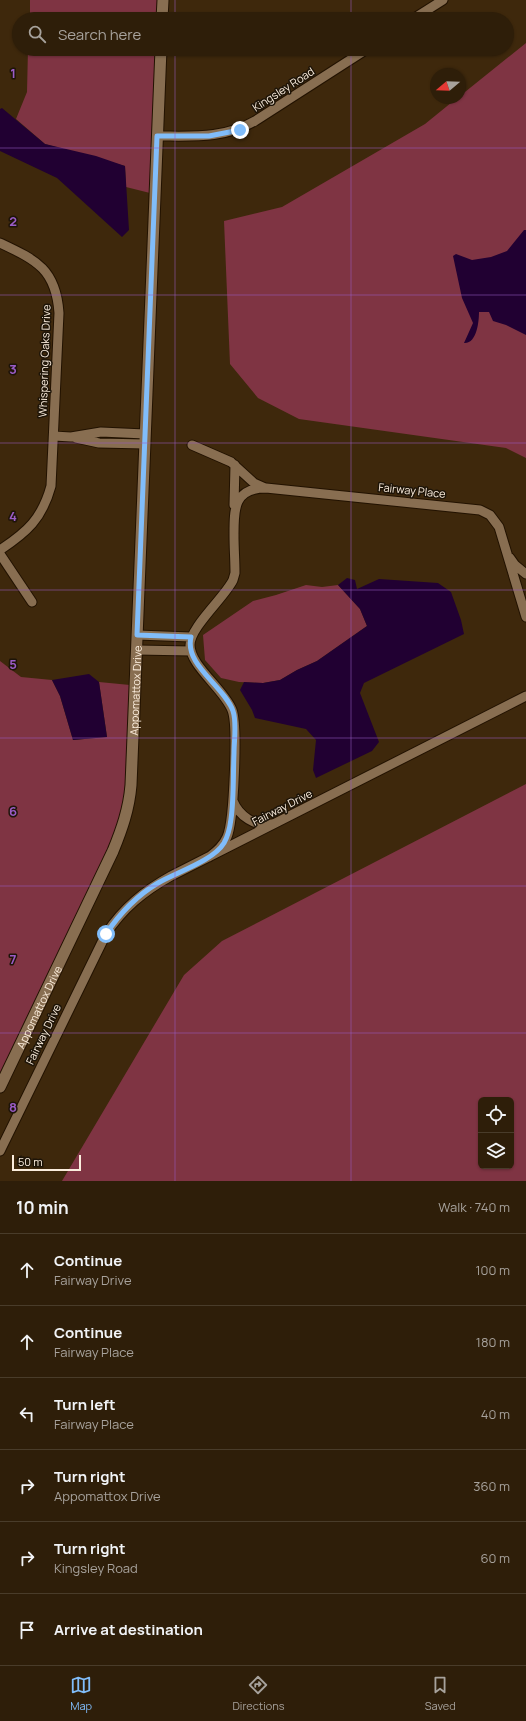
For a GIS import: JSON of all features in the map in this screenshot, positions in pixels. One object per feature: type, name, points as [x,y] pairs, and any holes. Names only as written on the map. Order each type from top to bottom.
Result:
[{"type":"street","points":[[162,0],[162,12]]},
{"type":"street","points":[[424,12],[443,0]]},
{"type":"street","name":"Appomattox Drive","points":[[0,1088],[113,851],[125,821],[129,804],[137,650],[161,56]]},
{"type":"street","name":"Kingsley Road","points":[[157,136],[209,136],[240,130],[356,56]]},
{"type":"street","name":"Whispering Oaks Drive","points":[[0,243],[28,256],[39,264],[49,277],[56,294],[59,313],[51,486],[42,511],[26,532],[0,550]]},
{"type":"street","points":[[54,436],[71,437],[99,443],[145,439]]},
{"type":"street","points":[[192,445],[225,458],[235,464],[254,483],[266,488]]},
{"type":"street","points":[[209,857],[220,848],[228,836],[233,801],[235,720],[233,711],[229,704],[194,659],[191,651],[191,637],[233,580],[235,573],[235,464]]},
{"type":"street","name":"Fairway Place","points":[[234,511],[238,500],[253,488],[266,488],[480,510],[495,520],[499,527],[526,617]]},
{"type":"street","points":[[505,548],[515,565],[526,574]]},
{"type":"street","points":[[0,554],[32,602]]},
{"type":"street","points":[[137,635],[191,637]]},
{"type":"street","points":[[137,650],[191,651]]},
{"type":"street","name":"Fairway Drive","points":[[1,1146],[112,924],[126,908],[145,892],[171,876],[526,696]]},
{"type":"street","points":[[233,801],[240,812],[251,821],[262,825],[277,823]]},
{"type":"shaded area","points":[[30,0],[157,0],[157,12],[30,12]]},
{"type":"shaded area","points":[[526,43],[526,458],[506,448],[299,419],[258,398],[230,364],[224,221],[282,207],[425,124],[450,104],[466,104],[466,91],[510,56],[514,56],[514,53]]},
{"type":"shaded area","points":[[28,56],[155,56],[150,193],[126,187],[125,166],[45,144],[16,119],[27,92]]},
{"type":"shaded area","points":[[2,108],[45,144],[96,156],[125,166],[129,230],[122,237],[57,178],[0,151],[0,109]]},
{"type":"shaded area","points":[[524,230],[526,230],[526,335],[506,325],[493,321],[489,312],[479,312],[478,326],[474,336],[472,340],[464,343],[473,323],[462,298],[453,256],[456,254],[472,260],[491,257],[507,251]]},
{"type":"shaded area","points":[[347,578],[355,580],[357,589],[379,579],[438,583],[451,592],[461,620],[464,634],[364,683],[360,693],[379,742],[372,751],[316,778],[313,770],[316,740],[306,729],[255,718],[240,690],[244,682],[263,683],[280,680],[317,661],[367,626],[360,609],[338,585]]},
{"type":"shaded area","points":[[306,585],[322,587],[338,585],[360,609],[367,626],[317,661],[280,680],[263,683],[239,682],[221,678],[205,660],[203,635],[253,601]]},
{"type":"shaded area","points":[[0,661],[21,677],[52,680],[60,696],[73,740],[107,737],[99,682],[130,685],[126,785],[121,816],[108,850],[0,1075]]},
{"type":"shaded area","points":[[89,674],[99,682],[107,737],[73,740],[60,696],[52,680]]},
{"type":"shaded area","points":[[526,784],[526,1181],[62,1181],[184,975],[222,941]]},
{"type":"route","points":[[106,934],[112,924],[135,899],[171,876],[209,857],[220,848],[228,836],[231,819],[233,801],[235,720],[233,711],[194,659],[190,648],[191,637],[137,635],[157,136],[216,136],[240,130]]}]
